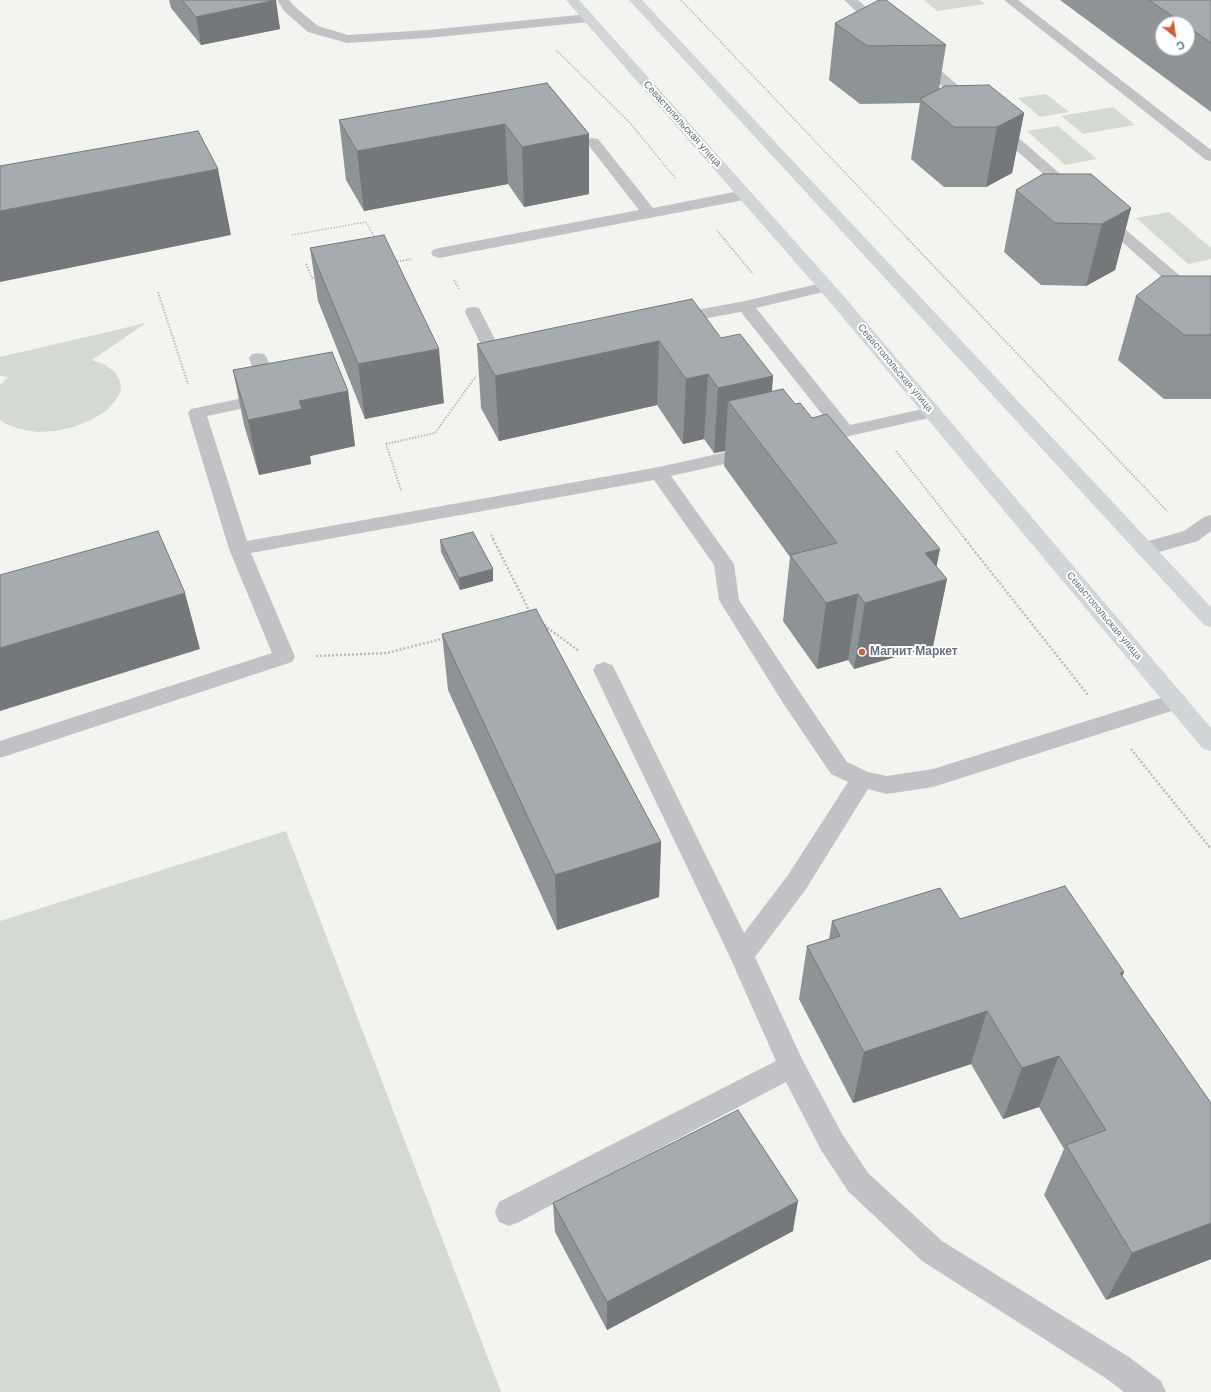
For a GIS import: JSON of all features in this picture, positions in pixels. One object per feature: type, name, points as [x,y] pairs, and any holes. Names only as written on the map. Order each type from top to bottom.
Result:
[{"type":"main road","name":"Севастопольская улица","points":[[572,0],[826,287],[1211,743]]},
{"type":"main road","points":[[635,0],[1211,620]]},
{"type":"lane","points":[[283,0],[290,9],[313,29],[347,39],[428,34],[588,18]]},
{"type":"lane","points":[[850,0],[892,36]]},
{"type":"lane","points":[[1010,0],[1211,157]]},
{"type":"lane","points":[[910,52],[1211,311]]},
{"type":"lane","points":[[593,142],[649,213]]},
{"type":"lane","points":[[439,254],[744,195]]},
{"type":"lane","points":[[661,322],[745,306],[826,287]]},
{"type":"lane","points":[[745,306],[845,431]]},
{"type":"lane","points":[[473,312],[493,353],[524,347]]},
{"type":"lane","points":[[0,750],[284,657],[239,548],[197,414],[272,397],[258,358]]},
{"type":"lane","points":[[798,442],[932,412]]},
{"type":"lane","points":[[239,548],[659,473],[767,449]]},
{"type":"lane","points":[[659,473],[724,564],[729,600],[791,697],[839,768],[862,779],[887,785],[933,778],[1176,701]]},
{"type":"lane","points":[[1145,549],[1191,536],[1211,521]]},
{"type":"lane","points":[[604,670],[742,955],[792,1066],[831,1141],[858,1182],[932,1250],[1118,1368],[1150,1392]]},
{"type":"lane","points":[[742,955],[797,882],[862,779]]},
{"type":"lane","points":[[509,1212],[792,1066]]},
{"type":"path","points":[[681,0],[1191,536]]},
{"type":"path","points":[[292,235],[366,222],[378,242]]},
{"type":"path","points":[[388,263],[439,254],[473,312]]},
{"type":"path","points":[[306,264],[312,278],[320,276]]},
{"type":"path","points":[[158,292],[197,414]]},
{"type":"path","points":[[410,518],[386,444],[435,433],[493,353]]},
{"type":"path","points":[[476,506],[532,616],[525,618]]},
{"type":"path","points":[[538,621],[604,670]]},
{"type":"path","points":[[284,657],[387,653],[448,638]]},
{"type":"shaded area","points":[[924,0],[980,0],[985,4],[937,11]]},
{"type":"shaded area","points":[[1046,94],[1069,112],[1040,117],[1018,98]]},
{"type":"shaded area","points":[[1113,107],[1135,125],[1083,134],[1061,116]]},
{"type":"shaded area","points":[[1058,126],[1097,159],[1065,165],[1027,131]]},
{"type":"shaded area","points":[[1169,212],[1211,248],[1211,259],[1188,264],[1136,218]]},
{"type":"shaded area","points":[[146,323],[92,360],[105,365],[115,372],[120,381],[121,391],[106,411],[91,420],[74,427],[56,431],[37,432],[20,429],[0,420],[0,385],[8,377],[0,376],[0,357]]},
{"type":"shaded area","points":[[286,831],[501,1392],[0,1392],[0,921]]},
{"type":"building","points":[[182,0],[276,0],[196,17]]},
{"type":"building","points":[[879,0],[886,0],[946,45],[867,46],[835,23]]},
{"type":"building","points":[[1149,0],[1211,0],[1211,43],[1195,32],[1195,16],[1172,16]]},
{"type":"building","points":[[547,83],[589,134],[522,147],[505,124],[357,151],[339,120]]},
{"type":"building","points":[[989,85],[1024,113],[997,127],[954,127],[920,99],[945,86]]},
{"type":"building","points":[[198,131],[218,169],[0,211],[0,166]]},
{"type":"building","points":[[1043,174],[1091,174],[1131,208],[1102,224],[1055,223],[1016,190]]},
{"type":"building","points":[[384,235],[439,349],[358,364],[310,248]]},
{"type":"building","points":[[1162,276],[1211,276],[1211,335],[1184,335],[1136,296]]},
{"type":"building","points":[[692,299],[721,338],[740,334],[773,376],[718,388],[708,374],[686,379],[659,341],[495,376],[477,344]]},
{"type":"building","points":[[332,352],[348,391],[299,401],[302,409],[248,420],[233,370]]},
{"type":"building","points":[[783,389],[795,404],[800,403],[812,418],[827,414],[940,549],[925,553],[947,579],[865,603],[858,594],[826,603],[790,555],[837,543],[728,401]]},
{"type":"building","points":[[158,531],[185,593],[0,648],[0,575]]},
{"type":"building","points":[[473,532],[493,569],[459,578],[440,540]]},
{"type":"building","points":[[536,609],[661,842],[555,875],[442,634]]},
{"type":"building","points":[[1065,886],[1124,972],[1120,973],[1211,1103],[1211,1223],[1132,1253],[1066,1145],[1106,1130],[1059,1056],[1022,1068],[987,1011],[864,1052],[807,946],[840,936],[832,921],[940,888],[960,919]]},
{"type":"building","points":[[738,1110],[798,1201],[607,1302],[553,1203]]},
{"type":"place","name":"Магнит Маркет","points":[[862,652]]}]
